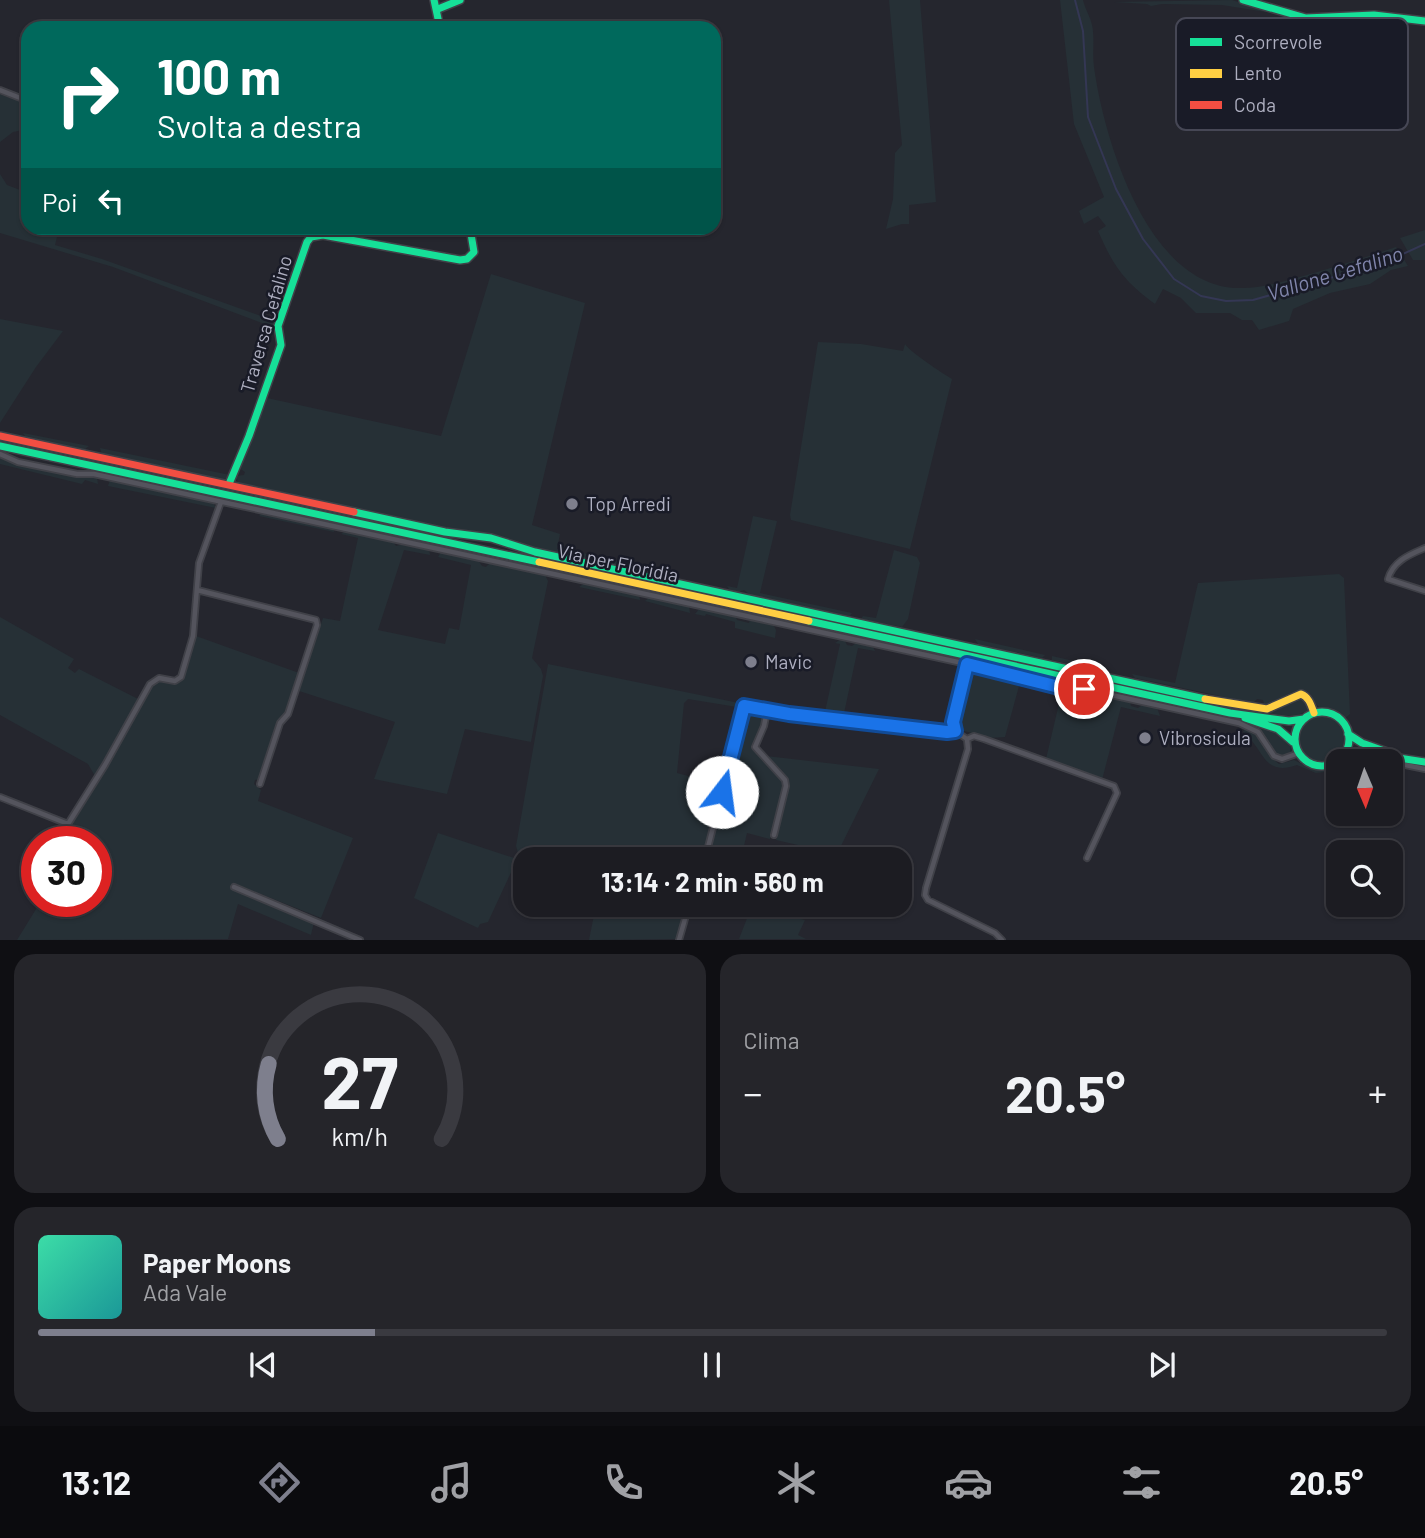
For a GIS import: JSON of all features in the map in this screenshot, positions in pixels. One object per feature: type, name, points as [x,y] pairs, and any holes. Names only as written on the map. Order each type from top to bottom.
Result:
[{"type":"street","points":[[435,0],[439,21]]},
{"type":"street","points":[[438,9],[460,0]]},
{"type":"street","points":[[1243,0],[1306,18],[1374,15],[1405,18]]},
{"type":"street","points":[[0,90],[21,98]]},
{"type":"street","name":"Traversa Cefalino","points":[[229,484],[281,345],[278,326],[304,246],[311,237],[323,235],[460,260],[467,259],[474,252],[471,235]]},
{"type":"street","points":[[0,436],[445,532],[464,533],[514,544],[535,552],[1220,702],[1267,709],[1295,694],[1305,695],[1309,698],[1314,713]]},
{"type":"street","name":"Via per Floridia","points":[[0,446],[147,475],[1230,713]]},
{"type":"street","points":[[0,454],[18,462],[77,474],[94,474],[999,671],[1015,678],[1067,689],[1084,689],[1240,723],[1258,732],[1274,756],[1282,759],[1299,753]]},
{"type":"street","points":[[0,797],[68,824],[105,765],[150,684],[159,678],[179,680],[184,673],[193,636],[201,556],[221,502]]},
{"type":"street","points":[[1425,548],[1397,563],[1388,579],[1425,591]]},
{"type":"street","points":[[197,590],[316,620],[317,625],[288,714],[280,723],[260,784]]},
{"type":"street","points":[[955,731],[953,722],[967,664]]},
{"type":"street","points":[[708,847],[744,706],[767,711],[955,731],[967,739]]},
{"type":"street","points":[[767,711],[755,747],[785,780],[786,786],[774,835]]},
{"type":"street","points":[[1230,713],[1289,721],[1304,719],[1314,713],[1332,714],[1345,726],[1348,734],[1346,749]]},
{"type":"street","points":[[1230,713],[1280,730],[1290,736],[1299,753],[1312,764],[1326,764]]},
{"type":"street","points":[[1295,745],[1296,731],[1304,719]]},
{"type":"street","points":[[1348,734],[1375,748],[1425,762]]},
{"type":"street","points":[[967,739],[974,736],[984,739],[1114,786],[1117,793],[1087,858]]},
{"type":"street","points":[[967,739],[968,749],[963,770],[925,895],[928,900],[995,933],[1002,940]]},
{"type":"street","points":[[1404,765],[1425,769]]},
{"type":"street","points":[[234,887],[360,940]]},
{"type":"street","points":[[679,940],[686,917]]},
{"type":"shaded area","points":[[889,0],[920,0],[936,202],[909,205],[909,224],[886,229],[893,199],[895,153],[902,145]]},
{"type":"shaded area","points":[[1060,0],[1083,0],[1093,30],[1093,62],[1099,98],[1121,170],[1137,206],[1157,239],[1181,265],[1209,282],[1242,288],[1286,281],[1396,247],[1408,266],[1391,270],[1370,284],[1330,293],[1293,309],[1289,321],[1259,330],[1252,320],[1242,320],[1230,313],[1196,313],[1181,298],[1163,289],[1155,304],[1127,280],[1115,264],[1098,231],[1106,226],[1098,216],[1084,224],[1079,211],[1104,197],[1074,124]]},
{"type":"shaded area","points":[[1232,0],[1272,13],[1222,5],[1151,6],[1114,2]]},
{"type":"shaded area","points":[[0,94],[21,102],[21,130],[13,132],[0,142]]},
{"type":"shaded area","points":[[0,174],[7,185],[21,190],[21,235],[58,235],[55,245],[102,259],[275,321],[275,328],[113,267],[0,233]]},
{"type":"shaded area","points":[[1425,230],[1425,260],[1413,260],[1400,238]]},
{"type":"shaded area","points":[[491,274],[585,303],[532,525],[560,534],[557,549],[564,550],[565,556],[490,536],[444,529],[238,482],[236,476],[244,475],[245,472],[239,468],[267,398],[441,436]]},
{"type":"shaded area","points":[[0,319],[63,331],[0,423]]},
{"type":"shaded area","points":[[818,342],[861,344],[903,351],[905,344],[952,379],[910,549],[791,520]]},
{"type":"shaded area","points":[[23,433],[89,446],[84,450],[26,438]]},
{"type":"shaded area","points":[[100,448],[230,475],[224,480],[102,454]]},
{"type":"shaded area","points":[[0,457],[15,463],[75,476],[97,477],[98,484],[85,480],[82,484],[0,464]]},
{"type":"shaded area","points":[[110,480],[213,502],[216,508],[108,486]]},
{"type":"shaded area","points":[[262,513],[333,528],[334,532],[259,516]]},
{"type":"shaded area","points":[[753,516],[777,521],[760,593],[852,613],[850,616],[752,596],[744,590],[738,592],[729,589],[727,586],[737,588]]},
{"type":"shaded area","points":[[346,531],[393,542],[396,546],[404,544],[429,549],[430,555],[404,550],[378,630],[445,644],[449,628],[459,630],[471,565],[438,557],[441,552],[478,560],[486,567],[490,563],[545,575],[548,581],[532,658],[543,676],[531,742],[465,729],[447,794],[374,779],[395,722],[299,691],[323,618],[340,621],[358,538],[341,534]]},
{"type":"shaded area","points":[[894,550],[917,557],[920,563],[908,619],[902,627],[861,619],[863,616],[876,618]]},
{"type":"shaded area","points":[[578,552],[622,562],[618,567],[579,558]]},
{"type":"shaded area","points":[[1339,574],[1344,578],[1350,714],[1344,719],[1333,709],[1319,707],[1311,695],[1304,691],[1293,692],[1265,707],[1263,700],[1257,699],[1253,703],[1135,678],[1132,674],[1175,683],[1198,583]]},
{"type":"shaded area","points":[[585,583],[639,595],[640,600],[579,587]]},
{"type":"shaded area","points":[[650,597],[689,606],[690,613],[645,601]]},
{"type":"shaded area","points":[[700,608],[736,616],[737,620],[749,623],[750,619],[773,624],[776,630],[775,638],[735,628],[735,622],[706,614],[695,614]]},
{"type":"shaded area","points":[[0,617],[74,659],[68,668],[75,673],[79,669],[140,700],[95,776],[88,764],[0,715]]},
{"type":"shaded area","points":[[196,636],[299,673],[260,779],[255,780],[254,784],[261,790],[258,801],[353,838],[321,918],[233,883],[231,887],[314,922],[311,935],[238,904],[228,939],[17,940],[31,917],[112,917],[112,826],[70,826],[154,682],[183,679]]},
{"type":"shaded area","points":[[975,639],[1045,655],[1042,658],[978,644]]},
{"type":"shaded area","points":[[840,640],[847,645],[856,643],[873,647],[875,651],[858,648],[843,718],[824,716],[840,644],[835,643]]},
{"type":"shaded area","points":[[1052,656],[1100,667],[1097,670],[1052,660]]},
{"type":"shaded area","points":[[548,664],[739,703],[737,707],[688,699],[684,703],[677,773],[722,785],[706,847],[516,846]]},
{"type":"shaded area","points":[[974,668],[1065,692],[1085,692],[1085,696],[1130,702],[1131,706],[1138,708],[1142,705],[1157,708],[1160,716],[1121,707],[1102,780],[1046,759],[1061,695],[1019,686],[1005,737],[990,738],[957,729],[955,723],[965,677]]},
{"type":"shaded area","points":[[1295,698],[1306,699],[1309,706],[1307,711],[1293,715],[1268,713],[1277,710]]},
{"type":"shaded area","points":[[744,708],[766,712],[753,747],[771,770],[781,776],[783,787],[770,839],[747,833],[744,847],[709,847]]},
{"type":"shaded area","points":[[1312,718],[1330,718],[1342,730],[1342,748],[1326,749],[1326,761],[1312,760],[1300,748],[1300,730]]},
{"type":"shaded area","points":[[1256,726],[1283,735],[1291,743],[1290,752],[1285,756],[1276,754]]},
{"type":"shaded area","points":[[1245,728],[1256,735],[1279,764],[1294,760],[1310,768],[1326,768],[1326,772],[1316,773],[1297,765],[1286,768],[1270,764],[1243,732]]},
{"type":"shaded area","points":[[766,756],[879,769],[840,847],[806,847],[776,840],[788,781]]},
{"type":"shaded area","points":[[438,833],[513,858],[513,868],[488,922],[480,924],[478,928],[414,898]]},
{"type":"shaded area","points":[[594,917],[684,917],[677,939],[589,940]]},
{"type":"shaded area","points":[[748,917],[792,917],[805,920],[798,935],[806,939],[739,939]]},
{"type":"waterway","name":"Vallone Cefalino","points":[[1075,0],[1083,31],[1088,117],[1116,189],[1143,239],[1174,279],[1201,296],[1226,301],[1253,300],[1383,263],[1425,244]]},
{"type":"traffic: fast","points":[[434,0],[438,21]]},
{"type":"traffic: fast","points":[[438,9],[460,0]]},
{"type":"traffic: fast","points":[[1243,0],[1306,18]]},
{"type":"traffic: fast","points":[[1306,18],[1374,15],[1400,18]]},
{"type":"traffic: fast","points":[[1408,19],[1425,21]]},
{"type":"traffic: fast","points":[[229,484],[281,345],[278,326],[307,242],[311,237],[323,235]]},
{"type":"traffic: fast","points":[[323,235],[460,260],[467,259],[474,252],[471,235]]},
{"type":"traffic: fast","points":[[0,446],[539,562]]},
{"type":"traffic: fast","points":[[354,512],[445,532],[491,538],[535,552],[1205,699]]},
{"type":"traffic: fast","points":[[809,621],[1230,713],[1289,721],[1304,719]]},
{"type":"traffic: fast","points":[[1322,712],[1341,720],[1349,739],[1341,758],[1322,766],[1303,758],[1295,739],[1303,720],[1322,712]]},
{"type":"traffic: fast","points":[[1245,718],[1278,729],[1293,742]]},
{"type":"traffic: fast","points":[[1348,734],[1379,749]]},
{"type":"traffic: fast","points":[[1404,759],[1425,762]]},
{"type":"traffic: slow","points":[[539,562],[809,621]]},
{"type":"traffic: slow","points":[[1205,699],[1267,709],[1301,694],[1308,699],[1314,713]]},
{"type":"traffic: jam","points":[[0,436],[354,512]]},
{"type":"place","name":"Top Arredi","points":[[572,504]]},
{"type":"place","name":"Mavic","points":[[751,662]]},
{"type":"place","name":"Vibrosicula","points":[[1145,738]]},
{"type":"route","points":[[722,792],[744,706],[789,714],[947,732],[955,731],[953,722],[967,664],[999,671],[1015,678],[1067,689],[1084,689]]}]
